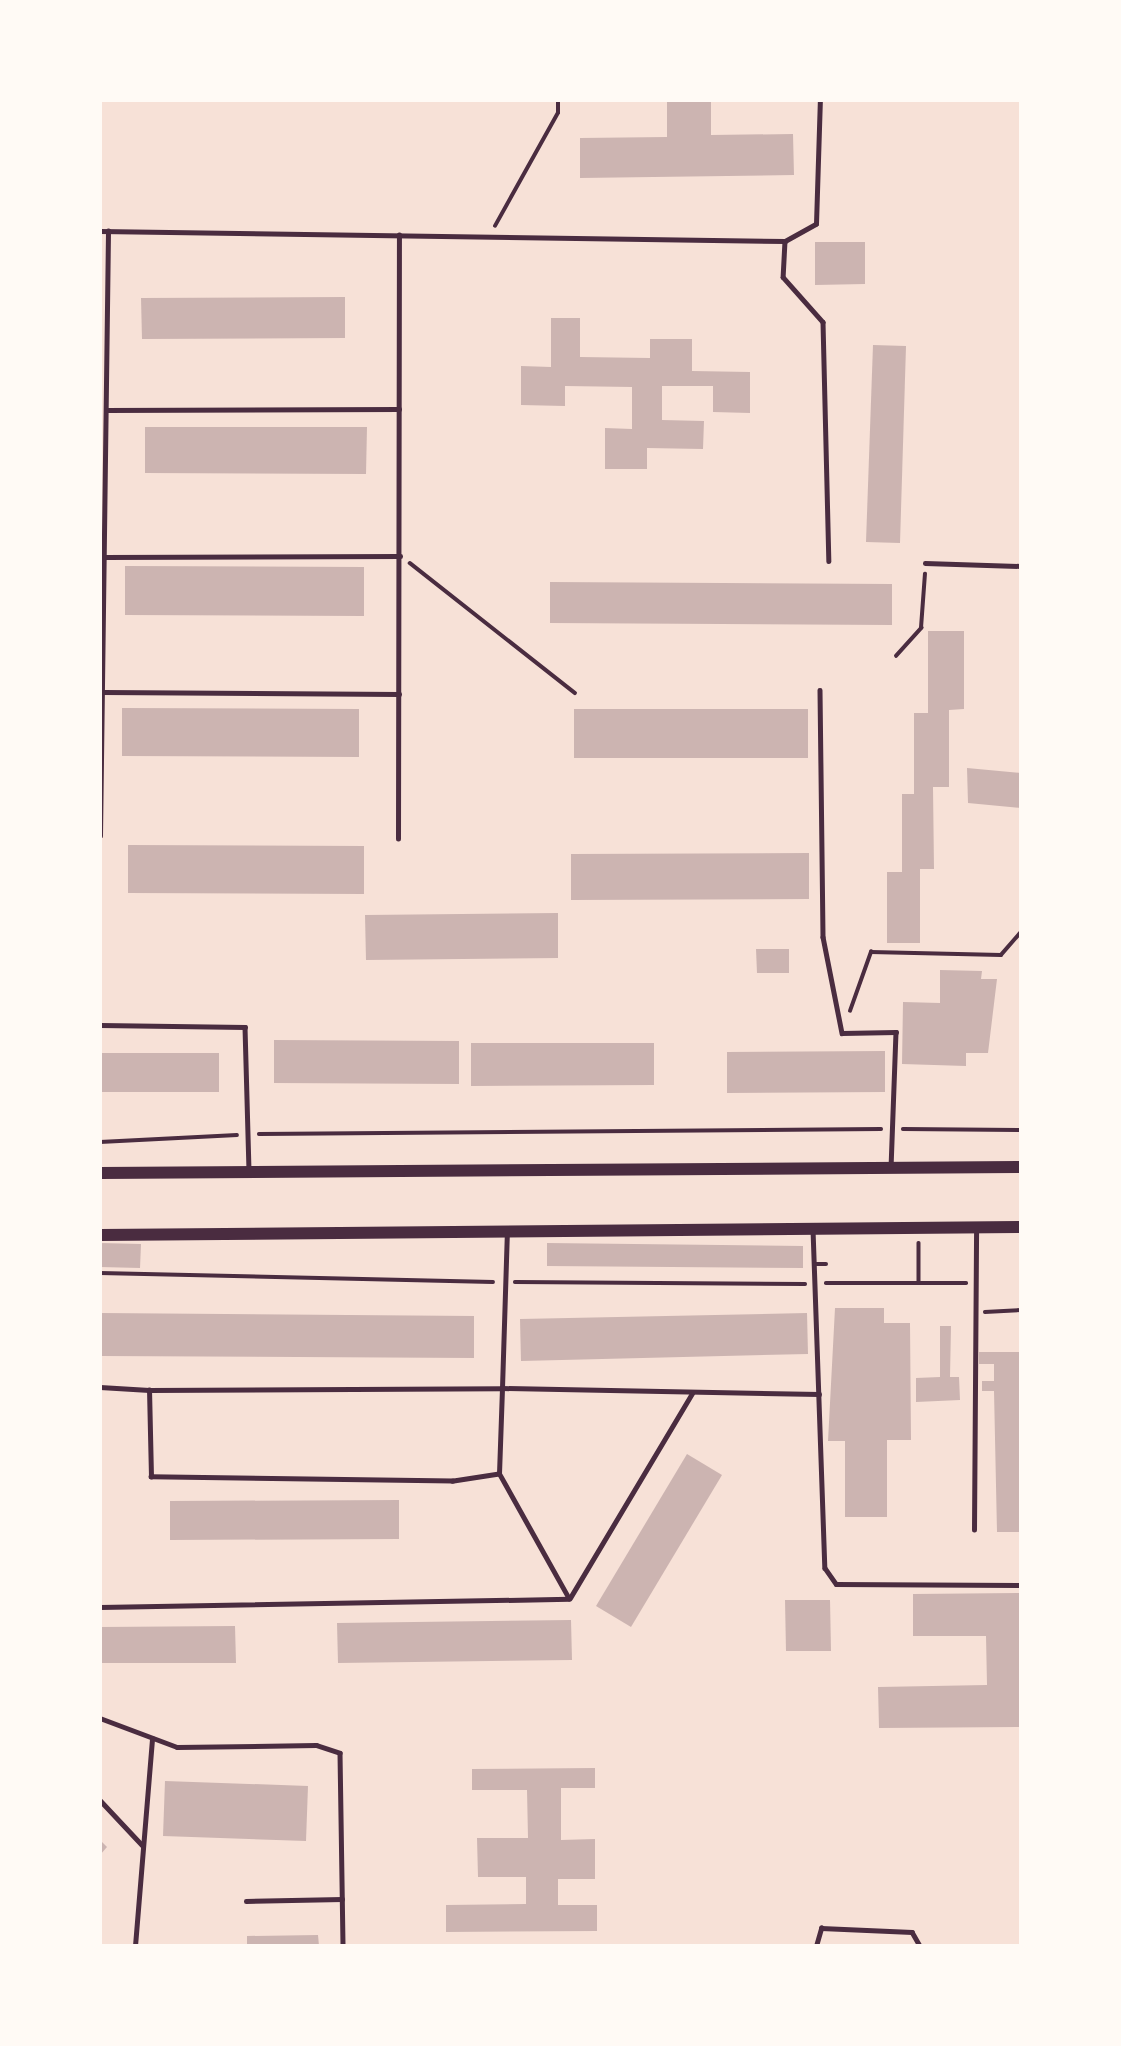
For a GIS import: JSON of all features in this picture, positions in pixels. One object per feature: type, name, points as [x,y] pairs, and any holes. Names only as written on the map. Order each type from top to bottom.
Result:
[{"type":"main road","points":[[100,1173],[250,1169],[1021,1167]]},
{"type":"main road","points":[[100,1236],[1021,1227]]},
{"type":"lane","points":[[100,231],[785,241],[816,223],[820,100]]},
{"type":"lane","points":[[100,835],[108,231]]},
{"type":"lane","points":[[398,839],[399,235]]},
{"type":"lane","points":[[785,241],[783,277],[823,322],[829,561]]},
{"type":"lane","points":[[106,410],[399,409]]},
{"type":"lane","points":[[105,557],[400,556]]},
{"type":"lane","points":[[925,563],[1021,566]]},
{"type":"lane","points":[[820,690],[823,937],[842,1033],[896,1032],[891,1167]]},
{"type":"lane","points":[[103,692],[399,694]]},
{"type":"lane","points":[[100,1026],[244,1027],[250,1169]]},
{"type":"lane","points":[[974,1530],[976,1227]]},
{"type":"lane","points":[[813,1228],[825,1567],[836,1584],[1021,1585]]},
{"type":"lane","points":[[507,1232],[499,1474],[569,1599]]},
{"type":"lane","points":[[815,1264],[826,1264]]},
{"type":"lane","points":[[100,1387],[149,1390],[502,1388],[819,1394]]},
{"type":"lane","points":[[149,1390],[151,1477],[453,1481],[499,1474]]},
{"type":"lane","points":[[569,1599],[692,1393]]},
{"type":"lane","points":[[100,1607],[569,1599]]},
{"type":"lane","points":[[100,1718],[177,1747],[316,1745],[340,1753],[343,1946]]},
{"type":"lane","points":[[135,1946],[152,1739]]},
{"type":"lane","points":[[100,1800],[143,1846]]},
{"type":"lane","points":[[246,1901],[342,1899]]},
{"type":"lane","points":[[816,1946],[821,1928],[912,1932],[920,1946]]},
{"type":"path","points":[[489,237],[558,113],[558,100]]},
{"type":"path","points":[[400,556],[575,693]]},
{"type":"path","points":[[896,656],[921,628],[925,563]]},
{"type":"path","points":[[842,1033],[871,952],[1001,955],[1021,932]]},
{"type":"path","points":[[100,1142],[248,1135],[1021,1130]]},
{"type":"path","points":[[919,1228],[919,1283]]},
{"type":"path","points":[[100,1273],[507,1282],[975,1283]]},
{"type":"path","points":[[974,1313],[1021,1310]]},
{"type":"building","points":[[667,100],[711,100],[711,135],[793,134],[794,175],[580,178],[580,138],[667,137]]},
{"type":"building","points":[[815,242],[865,242],[865,284],[815,285]]},
{"type":"building","points":[[345,297],[345,338],[142,339],[141,298]]},
{"type":"building","points":[[551,318],[580,318],[580,357],[650,358],[650,339],[692,339],[692,371],[750,372],[750,413],[713,412],[713,386],[662,386],[662,420],[704,421],[703,449],[647,448],[647,469],[605,469],[605,428],[632,429],[632,387],[565,386],[565,406],[521,405],[521,366],[551,367]]},
{"type":"building","points":[[873,345],[906,346],[900,543],[866,542]]},
{"type":"building","points":[[145,427],[367,427],[366,474],[145,473]]},
{"type":"building","points":[[125,566],[364,567],[364,616],[125,615]]},
{"type":"building","points":[[550,582],[892,584],[892,625],[550,623]]},
{"type":"building","points":[[928,631],[964,631],[964,709],[949,710],[949,787],[933,787],[934,869],[920,869],[920,943],[887,943],[887,872],[902,872],[902,794],[914,794],[914,713],[928,713]]},
{"type":"building","points":[[122,708],[359,709],[359,757],[122,756]]},
{"type":"building","points":[[574,709],[808,709],[808,758],[574,758]]},
{"type":"building","points":[[967,768],[1021,773],[1021,808],[968,803]]},
{"type":"building","points":[[128,845],[364,846],[364,894],[128,893]]},
{"type":"building","points":[[809,853],[809,899],[571,900],[571,854]]},
{"type":"building","points":[[558,913],[558,958],[366,960],[365,915]]},
{"type":"building","points":[[756,949],[789,949],[789,973],[757,973]]},
{"type":"building","points":[[940,970],[982,971],[981,979],[997,979],[988,1053],[966,1053],[966,1066],[902,1064],[903,1002],[940,1003]]},
{"type":"building","points":[[274,1040],[459,1041],[459,1084],[274,1083]]},
{"type":"building","points":[[471,1043],[654,1043],[654,1085],[471,1086]]},
{"type":"building","points":[[885,1051],[885,1092],[727,1093],[727,1052]]},
{"type":"building","points":[[100,1053],[219,1053],[219,1092],[100,1092]]},
{"type":"building","points":[[100,1243],[141,1244],[140,1268],[100,1267]]},
{"type":"building","points":[[547,1243],[803,1246],[803,1268],[547,1266]]},
{"type":"building","points":[[835,1308],[884,1308],[884,1323],[910,1323],[911,1440],[887,1440],[887,1517],[845,1517],[845,1441],[828,1441]]},
{"type":"building","points":[[100,1313],[474,1316],[474,1358],[100,1356]]},
{"type":"building","points":[[807,1313],[808,1354],[521,1361],[520,1319]]},
{"type":"building","points":[[940,1326],[951,1326],[950,1377],[959,1377],[960,1400],[916,1402],[916,1378],[940,1377]]},
{"type":"building","points":[[979,1352],[1021,1352],[1021,1532],[997,1532],[994,1391],[982,1391],[982,1381],[994,1381],[994,1364],[979,1364]]},
{"type":"building","points":[[687,1454],[722,1475],[631,1627],[596,1606]]},
{"type":"building","points":[[399,1500],[399,1539],[170,1540],[170,1501]]},
{"type":"building","points":[[1021,1593],[1021,1727],[879,1728],[878,1687],[987,1685],[986,1636],[913,1636],[913,1594]]},
{"type":"building","points":[[785,1600],[830,1600],[831,1651],[786,1651]]},
{"type":"building","points":[[571,1620],[572,1660],[338,1663],[337,1623]]},
{"type":"building","points":[[235,1626],[236,1663],[100,1663],[100,1627]]},
{"type":"building","points":[[595,1768],[595,1788],[561,1788],[561,1840],[595,1839],[595,1879],[558,1879],[558,1905],[597,1905],[597,1931],[446,1932],[446,1905],[526,1904],[526,1877],[478,1877],[477,1838],[528,1838],[527,1790],[472,1790],[472,1769]]},
{"type":"building","points":[[165,1781],[308,1786],[306,1841],[163,1836]]},
{"type":"building","points":[[100,1840],[107,1847],[100,1855]]},
{"type":"building","points":[[318,1935],[319,1946],[247,1946],[247,1936]]}]
